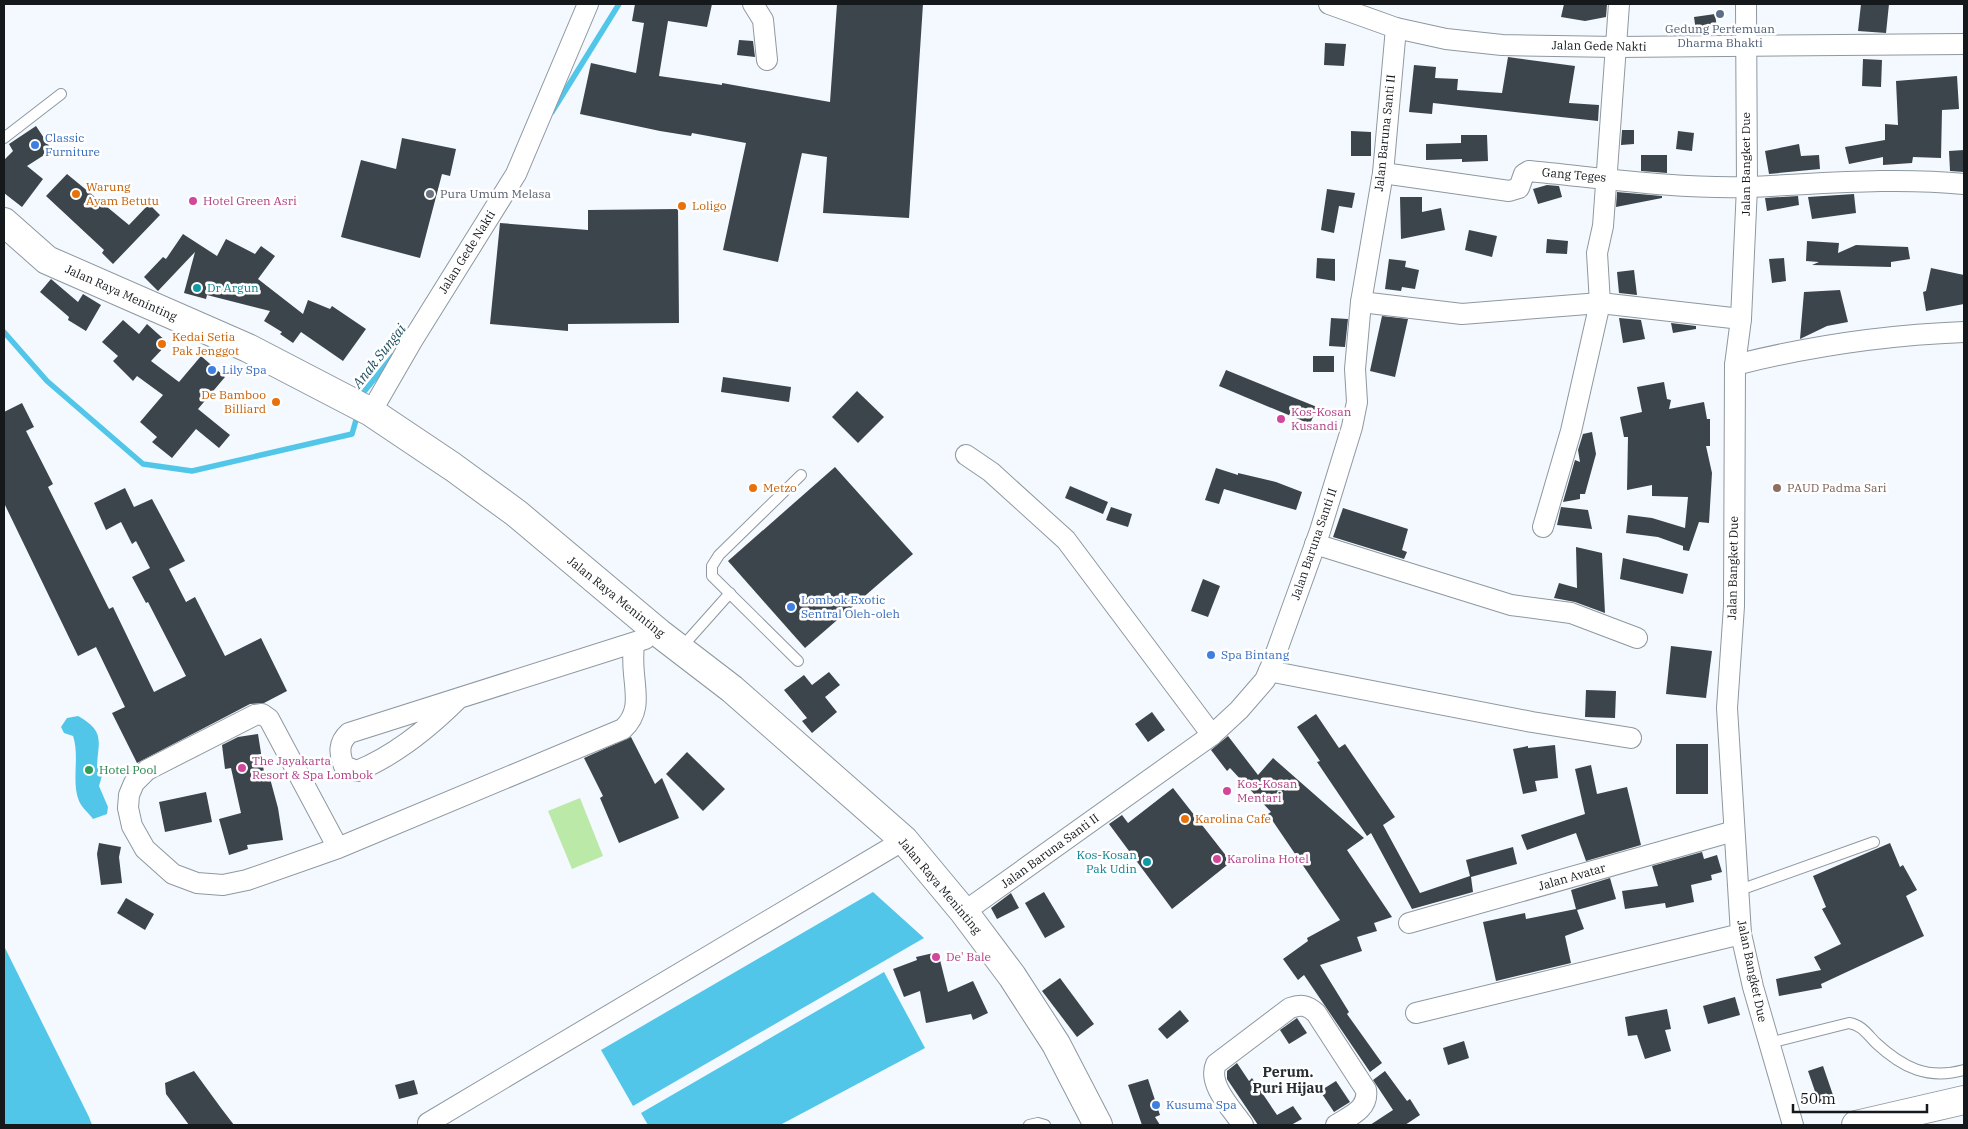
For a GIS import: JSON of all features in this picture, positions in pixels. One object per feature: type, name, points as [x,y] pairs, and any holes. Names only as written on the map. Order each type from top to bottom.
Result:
[{"type":"main road","name":"Jalan Raya Meninting","points":[[4,222],[47,260],[248,348],[359,406],[453,467],[516,513],[670,641],[732,689],[904,840],[964,912],[1012,976],[1056,1044],[1098,1125]]},
{"type":"main road","points":[[1856,1125],[1909,1120],[1964,1100]]},
{"type":"street","name":"Jalan Gede Nakti","points":[[359,406],[412,341],[516,174],[588,4]]},
{"type":"street","points":[[753,4],[762,20],[767,60]]},
{"type":"street","name":"Jalan Gede Nakti","points":[[1329,4],[1396,28],[1474,43],[1617,47],[1964,44]]},
{"type":"street","points":[[1543,527],[1571,431],[1600,304],[1597,253],[1603,226],[1605,178],[1617,47],[1618,4]]},
{"type":"street","name":"Jalan Bangket Due","points":[[1746,4],[1747,187],[1741,318],[1736,365],[1734,606],[1727,708],[1741,934],[1753,987],[1792,1125]]},
{"type":"street","name":"Jalan Baruna Santi II","points":[[964,912],[1212,735],[1239,710],[1265,680],[1315,544],[1352,427],[1357,402],[1354,369],[1361,302],[1383,173],[1396,28]]},
{"type":"street","name":"Gang Teges","points":[[1383,173],[1509,192],[1519,188],[1524,174],[1529,171],[1662,184],[1747,187],[1821,182],[1936,181],[1964,184]]},
{"type":"street","points":[[1361,302],[1462,314],[1600,304],[1741,318]]},
{"type":"street","points":[[1736,365],[1777,354],[1875,339],[1964,332]]},
{"type":"street","points":[[966,455],[991,472],[1066,540],[1212,735]]},
{"type":"street","points":[[1315,544],[1511,606],[1571,613],[1637,638]]},
{"type":"street","points":[[459,698],[428,729],[373,764],[357,771],[344,766],[341,758],[341,744],[349,732],[634,643],[670,641]]},
{"type":"street","points":[[338,848],[269,719],[262,714],[255,715],[148,770],[134,783],[129,795],[128,808],[132,826],[145,849],[173,874],[197,883],[210,885],[235,883],[338,848],[623,729],[633,718],[636,709],[634,643]]},
{"type":"street","points":[[1269,671],[1532,722],[1631,738]]},
{"type":"street","name":"Jalan Avatar","points":[[1410,923],[1734,831]]},
{"type":"street","points":[[428,1123],[904,840]]},
{"type":"street","points":[[1416,1013],[1741,934]]},
{"type":"street","points":[[1243,1125],[1214,1082],[1213,1071],[1216,1064],[1290,1008],[1298,1005],[1309,1007],[1316,1013],[1364,1086],[1367,1096],[1365,1104],[1336,1125]]},
{"type":"lane","points":[[4,138],[61,94]]},
{"type":"lane","points":[[798,661],[712,576],[714,563],[719,555],[802,475]]},
{"type":"lane","points":[[670,641],[730,593]]},
{"type":"lane","points":[[1737,891],[1874,842]]},
{"type":"lane","points":[[1769,1043],[1849,1023],[1858,1024],[1886,1051],[1920,1071],[1937,1075],[1964,1070]]},
{"type":"lane","points":[[1029,1125],[1038,1123],[1045,1125]]},
{"type":"green space","points":[[580,798],[603,856],[572,869],[548,811]]},
{"type":"water","name":"Hotel Pool","points":[[78,716],[97,732],[99,744],[97,767],[103,772],[99,786],[108,807],[107,814],[93,819],[80,804],[77,794],[75,777],[76,752],[73,736],[64,733],[61,727],[67,718]]},
{"type":"water","points":[[873,892],[924,938],[633,1106],[601,1050]]},
{"type":"water","points":[[4,946],[89,1117],[92,1125],[4,1125]]},
{"type":"water","points":[[884,972],[925,1048],[780,1125],[648,1125],[641,1113]]},
{"type":"building","points":[[635,4],[712,4],[707,27],[668,21],[659,76],[722,85],[722,83],[830,102],[837,4],[923,4],[909,218],[823,213],[827,157],[802,153],[778,262],[723,250],[746,143],[692,133],[691,136],[660,131],[580,114],[591,63],[636,73],[644,23],[632,21]]},
{"type":"building","points":[[1564,4],[1607,4],[1606,17],[1585,21],[1561,17]]},
{"type":"building","points":[[1861,4],[1889,4],[1886,33],[1858,31]]},
{"type":"building","points":[[1715,14],[1717,28],[1696,31],[1694,17]]},
{"type":"building","points":[[739,40],[753,41],[755,57],[737,55]]},
{"type":"building","points":[[1325,43],[1346,44],[1344,66],[1324,65]]},
{"type":"building","points":[[1508,57],[1575,66],[1569,103],[1599,105],[1598,121],[1433,103],[1432,114],[1409,112],[1414,65],[1436,67],[1435,78],[1458,79],[1457,90],[1502,93]]},
{"type":"building","points":[[1863,59],[1882,60],[1881,87],[1862,86]]},
{"type":"building","points":[[1957,76],[1959,109],[1942,110],[1941,158],[1913,157],[1912,163],[1883,165],[1883,157],[1849,164],[1845,147],[1885,140],[1885,124],[1898,125],[1896,81]]},
{"type":"building","points":[[36,126],[52,150],[27,166],[43,179],[22,207],[4,193],[4,160],[13,151],[9,144]]},
{"type":"building","points":[[1622,130],[1634,130],[1634,144],[1621,145]]},
{"type":"building","points":[[1351,131],[1371,132],[1371,156],[1351,156]]},
{"type":"building","points":[[1678,131],[1694,133],[1692,151],[1676,149]]},
{"type":"building","points":[[1461,135],[1487,135],[1488,161],[1462,162],[1462,159],[1426,160],[1426,144],[1461,143]]},
{"type":"building","points":[[402,138],[456,149],[450,176],[442,174],[420,258],[341,237],[361,160],[396,169]]},
{"type":"building","points":[[1799,144],[1801,156],[1819,155],[1820,169],[1769,174],[1765,151]]},
{"type":"building","points":[[1964,150],[1964,172],[1950,171],[1949,151]]},
{"type":"building","points":[[1641,155],[1667,155],[1667,173],[1641,171]]},
{"type":"building","points":[[67,174],[129,225],[149,204],[160,215],[113,264],[102,253],[104,250],[46,196]]},
{"type":"building","points":[[1547,185],[1559,186],[1562,197],[1538,204],[1533,189]]},
{"type":"building","points":[[1327,189],[1355,193],[1352,208],[1339,206],[1334,233],[1321,230]]},
{"type":"building","points":[[1617,192],[1662,196],[1662,198],[1616,207]]},
{"type":"building","points":[[1854,194],[1856,213],[1812,219],[1808,197]]},
{"type":"building","points":[[1798,196],[1799,205],[1767,211],[1765,198]]},
{"type":"building","points":[[1400,197],[1422,197],[1422,212],[1441,208],[1445,230],[1401,239]]},
{"type":"building","points":[[678,209],[679,323],[568,324],[568,331],[490,324],[500,223],[588,230],[588,210]]},
{"type":"building","points":[[1469,230],[1497,236],[1492,257],[1465,250]]},
{"type":"building","points":[[183,234],[217,256],[226,239],[255,254],[261,246],[275,256],[258,279],[303,314],[308,300],[330,309],[332,306],[366,329],[343,361],[301,332],[293,343],[280,334],[282,332],[264,321],[270,311],[207,295],[206,299],[184,293],[195,252],[158,291],[144,277],[163,257],[166,259]]},
{"type":"building","points":[[1547,239],[1568,241],[1567,254],[1546,253]]},
{"type":"building","points":[[1807,241],[1839,243],[1838,253],[1856,245],[1908,247],[1910,259],[1891,262],[1891,267],[1812,265],[1819,262],[1806,261]]},
{"type":"building","points":[[1317,258],[1335,259],[1335,281],[1316,278]]},
{"type":"building","points":[[1784,258],[1786,281],[1772,283],[1769,259]]},
{"type":"building","points":[[1389,259],[1406,261],[1405,267],[1419,270],[1415,289],[1402,287],[1401,291],[1385,289]]},
{"type":"building","points":[[1931,268],[1964,275],[1964,304],[1926,311],[1923,292],[1926,291]]},
{"type":"building","points":[[1634,270],[1637,295],[1619,293],[1617,272]]},
{"type":"building","points":[[51,279],[78,302],[83,294],[101,305],[86,331],[68,320],[69,317],[40,292]]},
{"type":"building","points":[[1840,290],[1848,322],[1827,326],[1800,339],[1804,292]]},
{"type":"building","points":[[1382,316],[1408,319],[1395,377],[1370,371]]},
{"type":"building","points":[[1331,318],[1348,319],[1345,347],[1329,346]]},
{"type":"building","points":[[1619,318],[1641,320],[1645,339],[1623,343]]},
{"type":"building","points":[[123,320],[139,334],[147,324],[168,343],[151,361],[179,382],[201,356],[225,377],[198,409],[230,435],[219,448],[196,429],[172,458],[152,442],[157,437],[140,422],[163,395],[137,376],[133,381],[113,361],[118,356],[102,342]]},
{"type":"building","points":[[1671,323],[1696,326],[1696,329],[1673,333]]},
{"type":"building","points":[[1313,356],[1334,356],[1334,372],[1313,372]]},
{"type":"building","points":[[1226,370],[1317,407],[1310,424],[1219,386]]},
{"type":"building","points":[[723,377],[791,387],[789,402],[721,392]]},
{"type":"building","points":[[1664,382],[1667,399],[1671,400],[1669,409],[1704,402],[1707,419],[1710,419],[1710,446],[1706,446],[1712,473],[1709,523],[1699,522],[1689,551],[1683,550],[1683,546],[1658,537],[1626,533],[1628,515],[1652,518],[1685,528],[1688,497],[1652,496],[1652,485],[1627,490],[1628,437],[1624,437],[1620,417],[1642,412],[1637,387]]},
{"type":"building","points":[[857,391],[884,417],[858,443],[832,417]]},
{"type":"building","points":[[22,403],[34,427],[26,431],[53,484],[48,487],[109,609],[113,607],[154,692],[186,676],[148,602],[146,603],[132,577],[150,568],[136,541],[132,544],[121,522],[106,530],[94,503],[125,488],[134,507],[152,499],[185,561],[169,569],[186,602],[195,597],[225,656],[261,638],[287,691],[264,703],[250,704],[137,763],[112,713],[125,707],[96,647],[78,656],[4,503],[4,412]]},
{"type":"building","points":[[1592,432],[1596,454],[1585,494],[1580,494],[1580,499],[1563,502],[1575,460],[1580,462],[1578,450],[1583,434]]},
{"type":"building","points":[[835,467],[913,554],[805,648],[728,561]]},
{"type":"building","points":[[1216,468],[1238,475],[1238,473],[1276,482],[1302,492],[1296,510],[1224,489],[1219,504],[1205,500]]},
{"type":"building","points":[[1070,486],[1108,502],[1103,514],[1065,498]]},
{"type":"building","points":[[1111,507],[1132,514],[1128,527],[1106,520]]},
{"type":"building","points":[[1561,507],[1588,510],[1592,529],[1557,525]]},
{"type":"building","points":[[1343,508],[1408,529],[1402,550],[1407,552],[1404,559],[1333,537]]},
{"type":"building","points":[[1576,547],[1602,553],[1605,613],[1575,602],[1554,598],[1559,583],[1577,588]]},
{"type":"building","points":[[1623,558],[1688,574],[1683,594],[1620,579]]},
{"type":"building","points":[[1203,579],[1220,586],[1208,617],[1191,611]]},
{"type":"building","points":[[1671,646],[1712,651],[1706,698],[1666,694]]},
{"type":"building","points":[[829,672],[840,685],[825,697],[837,712],[812,733],[802,721],[807,718],[784,690],[804,675],[812,685]]},
{"type":"building","points":[[1586,690],[1616,691],[1615,718],[1585,717]]},
{"type":"building","points":[[1152,712],[1165,730],[1148,742],[1135,724]]},
{"type":"building","points":[[1316,714],[1339,748],[1345,744],[1395,817],[1383,825],[1420,893],[1470,876],[1466,860],[1513,847],[1517,864],[1471,877],[1473,892],[1412,909],[1371,833],[1367,836],[1317,762],[1320,761],[1297,727]]},
{"type":"building","points":[[258,734],[264,772],[268,771],[278,808],[283,840],[247,845],[248,849],[229,855],[219,819],[241,813],[231,768],[225,769],[222,745],[238,737]]},
{"type":"building","points":[[1228,736],[1258,775],[1273,758],[1364,838],[1347,850],[1392,917],[1374,923],[1377,931],[1357,937],[1362,951],[1320,965],[1349,1012],[1347,1014],[1382,1063],[1370,1072],[1304,975],[1298,980],[1283,959],[1308,941],[1307,938],[1340,920],[1268,814],[1271,812],[1230,768],[1227,771],[1211,750]]},
{"type":"building","points":[[631,737],[655,784],[662,778],[679,818],[619,843],[600,798],[603,796],[584,758]]},
{"type":"building","points":[[1676,744],[1708,744],[1708,794],[1676,794]]},
{"type":"building","points":[[1555,745],[1558,778],[1535,781],[1537,791],[1523,794],[1513,749],[1528,746],[1528,748]]},
{"type":"building","points":[[687,752],[725,789],[703,811],[666,774]]},
{"type":"building","points":[[1591,765],[1597,794],[1627,787],[1641,845],[1586,861],[1576,833],[1527,850],[1521,835],[1585,814],[1575,769]]},
{"type":"building","points":[[1173,788],[1231,862],[1172,909],[1109,824],[1122,815],[1128,823]]},
{"type":"building","points":[[206,792],[212,822],[165,832],[159,802]]},
{"type":"building","points":[[99,843],[121,847],[119,857],[122,883],[101,885],[97,854]]},
{"type":"building","points":[[1890,843],[1900,867],[1903,865],[1917,890],[1906,896],[1924,936],[1821,984],[1822,988],[1779,996],[1776,979],[1821,970],[1814,957],[1841,944],[1822,909],[1826,907],[1813,876]]},
{"type":"building","points":[[1702,852],[1704,859],[1717,855],[1722,872],[1711,875],[1712,880],[1691,885],[1694,902],[1666,908],[1665,903],[1625,909],[1622,891],[1658,886],[1652,866]]},
{"type":"building","points":[[1610,878],[1616,899],[1577,910],[1584,929],[1565,936],[1571,963],[1496,981],[1483,922],[1525,913],[1526,919],[1576,909],[1571,890]]},
{"type":"building","points":[[1044,892],[1065,927],[1045,938],[1025,903]]},
{"type":"building","points":[[1011,893],[1019,908],[997,919],[991,908]]},
{"type":"building","points":[[126,898],[154,914],[145,930],[117,913]]},
{"type":"building","points":[[938,952],[948,992],[973,981],[988,1013],[973,1020],[971,1014],[926,1023],[920,991],[904,997],[893,969],[917,960],[916,957]]},
{"type":"building","points":[[1060,978],[1094,1024],[1077,1037],[1042,991]]},
{"type":"building","points":[[1735,997],[1740,1015],[1708,1024],[1703,1006]]},
{"type":"building","points":[[1667,1009],[1671,1029],[1665,1030],[1671,1051],[1645,1059],[1637,1035],[1628,1036],[1625,1017]]},
{"type":"building","points":[[1180,1010],[1189,1021],[1167,1039],[1158,1029]]},
{"type":"building","points":[[1297,1018],[1307,1033],[1289,1044],[1280,1030]]},
{"type":"building","points":[[1464,1041],[1469,1058],[1448,1065],[1443,1048]]},
{"type":"building","points":[[1237,1063],[1249,1081],[1252,1078],[1277,1115],[1293,1106],[1302,1119],[1291,1125],[1258,1125],[1227,1079],[1227,1071]]},
{"type":"building","points":[[1823,1066],[1834,1098],[1819,1103],[1808,1071]]},
{"type":"building","points":[[194,1071],[234,1125],[189,1125],[166,1094],[165,1083]]},
{"type":"building","points":[[1385,1071],[1407,1101],[1410,1099],[1420,1115],[1405,1125],[1370,1125],[1393,1110],[1373,1080]]},
{"type":"building","points":[[1148,1079],[1160,1115],[1155,1117],[1160,1125],[1142,1125],[1128,1085]]},
{"type":"building","points":[[414,1080],[418,1094],[399,1099],[395,1085]]},
{"type":"building","points":[[1336,1081],[1350,1102],[1334,1112],[1320,1091]]},
{"type":"waterway","name":"Anak Sungai","points":[[552,112],[619,4]]},
{"type":"waterway","name":"Anak Sungai","points":[[4,332],[47,381],[143,464],[192,471],[352,434],[358,413]]},
{"type":"waterway","name":"Anak Sungai","points":[[362,399],[363,393],[393,356]]},
{"type":"place","name":"Gedung Pertemuan Dharma Bhakti","points":[[1720,14]]},
{"type":"place","name":"Classic Furniture","points":[[35,145]]},
{"type":"place","name":"Warung Ayam Betutu","points":[[76,194]]},
{"type":"place","name":"Pura Umum Melasa","points":[[430,194]]},
{"type":"place","name":"Hotel Green Asri","points":[[193,201]]},
{"type":"place","name":"Loligo","points":[[682,206]]},
{"type":"place","name":"Dr Argun","points":[[197,288]]},
{"type":"place","name":"Kedai Setia Pak Jenggot","points":[[162,344]]},
{"type":"place","name":"Lily Spa","points":[[212,370]]},
{"type":"place","name":"De Bamboo Billiard","points":[[276,402]]},
{"type":"place","name":"Kos-Kosan Kusandi","points":[[1281,419]]},
{"type":"place","name":"Metzo","points":[[753,488]]},
{"type":"place","name":"PAUD Padma Sari","points":[[1777,488]]},
{"type":"place","name":"Lombok Exotic Sentral Oleh-oleh","points":[[791,607]]},
{"type":"place","name":"Spa Bintang","points":[[1211,655]]},
{"type":"place","name":"The Jayakarta Resort & Spa Lombok","points":[[242,768]]},
{"type":"place","name":"Hotel Pool","points":[[89,770]]},
{"type":"place","name":"Kos-Kosan Mentari","points":[[1227,791]]},
{"type":"place","name":"Karolina Cafe","points":[[1185,819]]},
{"type":"place","name":"Karolina Hotel","points":[[1217,859]]},
{"type":"place","name":"Kos-Kosan Pak Udin","points":[[1147,862]]},
{"type":"place","name":"De' Bale","points":[[936,957]]},
{"type":"place","name":"Kusuma Spa","points":[[1156,1105]]},
{"type":"district","name":"Perum. Puri Hijau","points":[[1288,1080]]}]
